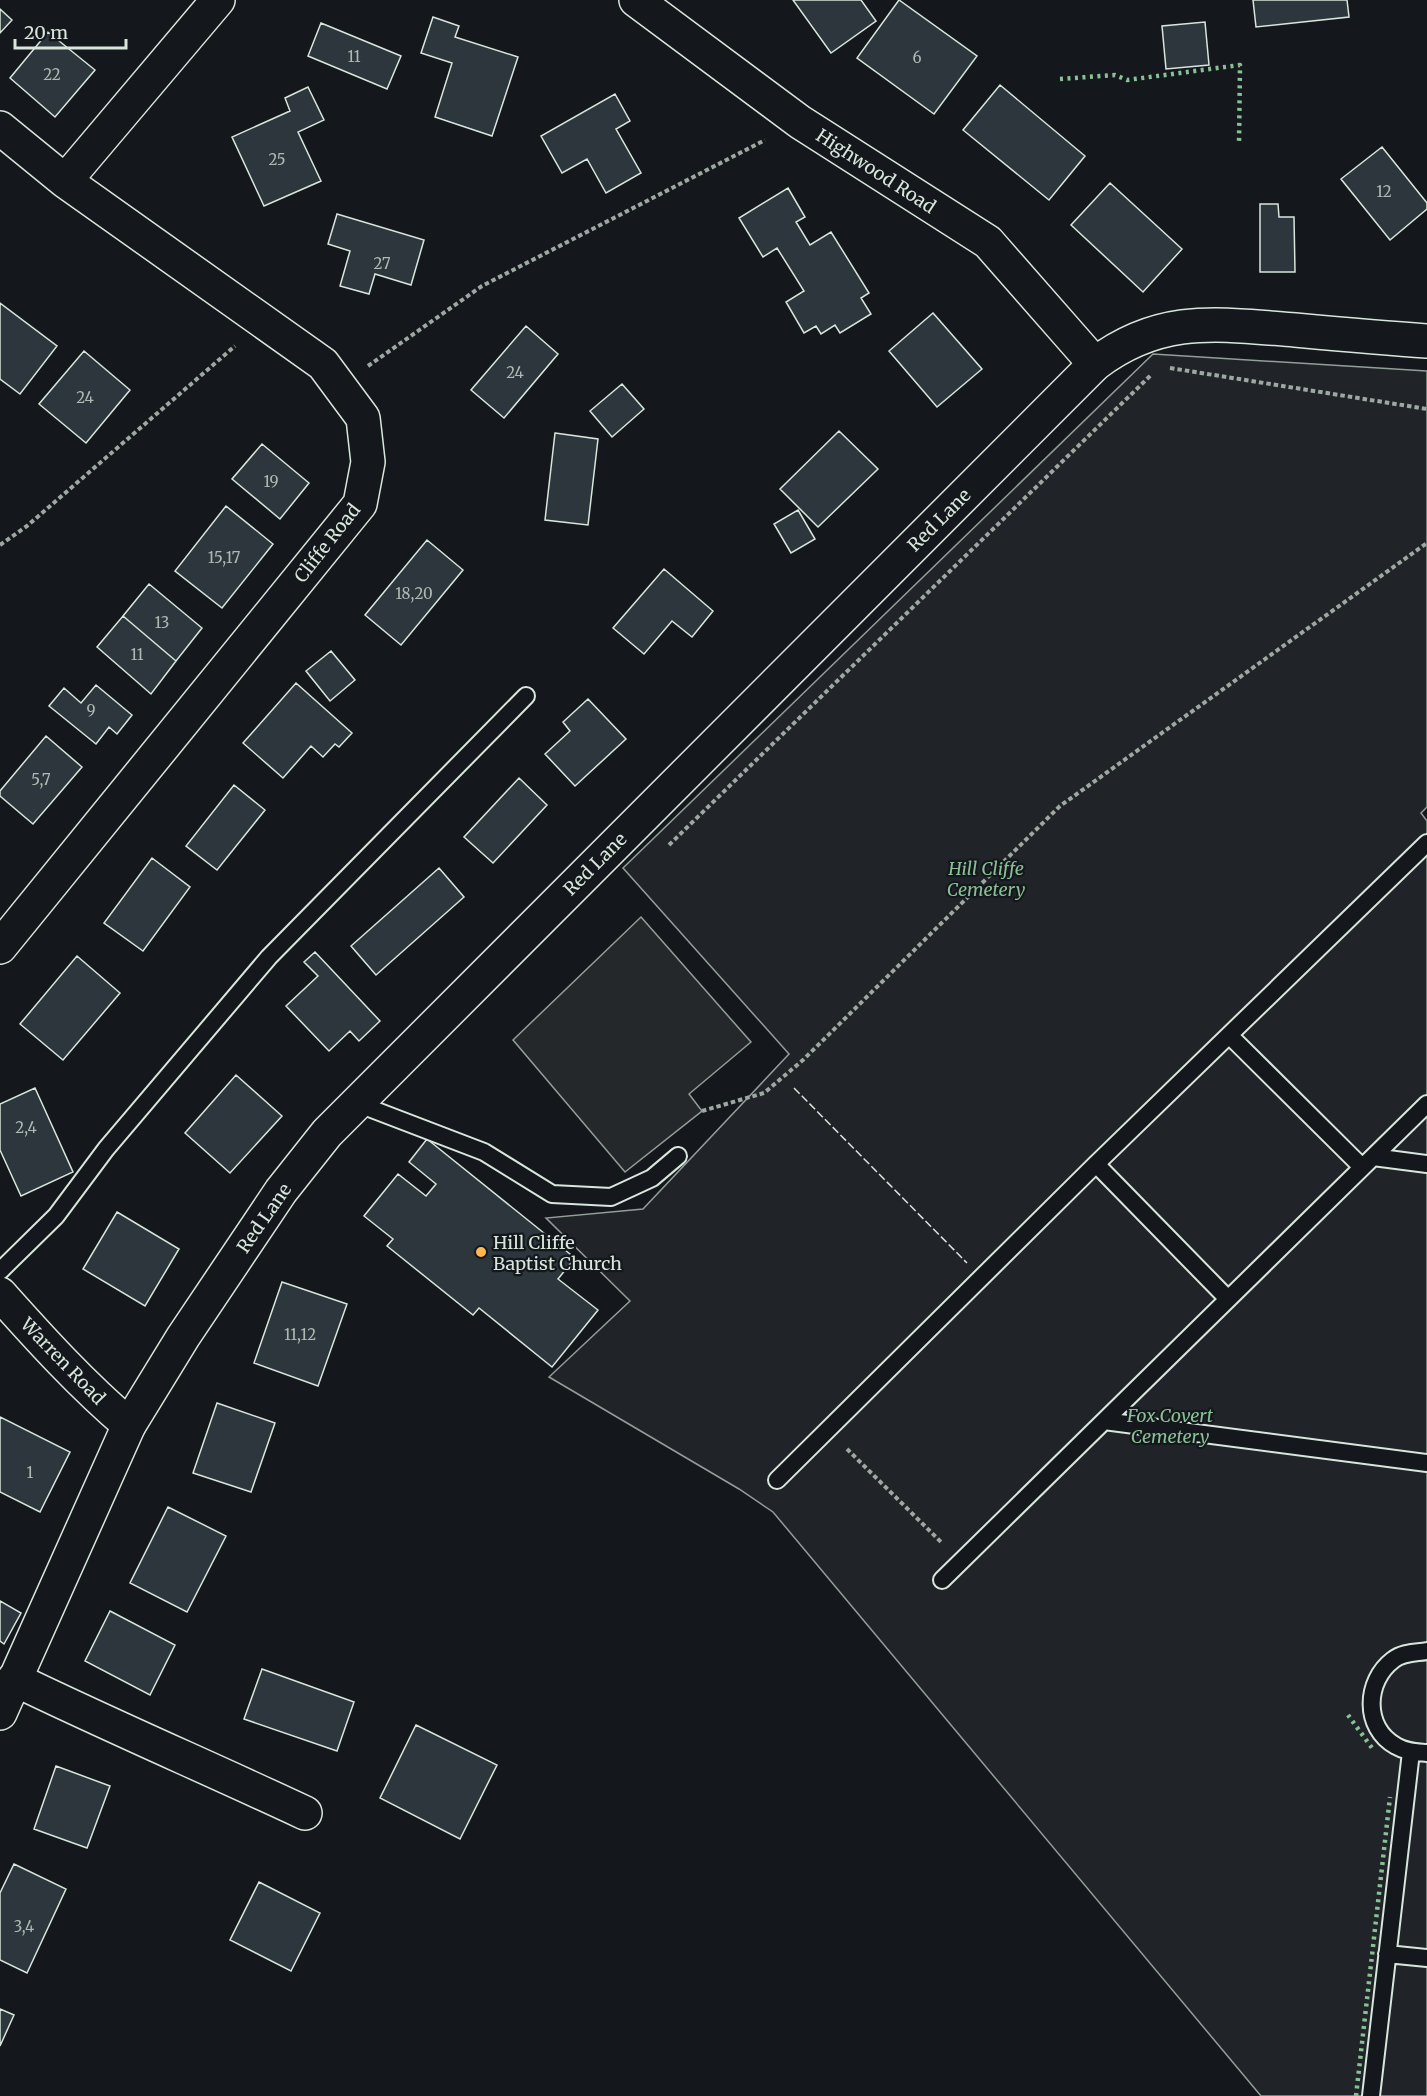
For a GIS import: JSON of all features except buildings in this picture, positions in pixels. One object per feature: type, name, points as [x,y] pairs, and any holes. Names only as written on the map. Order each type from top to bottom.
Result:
[{"type":"street","points":[[65,181],[218,0]]},
{"type":"street","name":"Highwood Road","points":[[636,0],[800,122],[988,242],[1095,364]]},
{"type":"street","name":"Cliffe Road","points":[[0,128],[65,181],[323,364],[363,418],[368,462],[360,504],[0,947]]},
{"type":"street","name":"Red Lane","points":[[0,1713],[129,1425],[183,1337],[281,1191],[327,1132],[1095,364],[1131,340],[1187,325],[1225,324],[1427,341]]},
{"type":"street","name":"Warren Road","points":[[0,1294],[96,1397],[129,1425]]},
{"type":"street","points":[[14,1679],[94,1718],[305,1813]]},
{"type":"lane","points":[[0,1271],[56,1216],[106,1149],[269,957],[526,696]]},
{"type":"lane","points":[[777,1480],[1096,1164],[1427,843]]},
{"type":"lane","points":[[1230,1036],[1368,1162],[1427,1164]]},
{"type":"lane","points":[[356,1103],[484,1152],[552,1194],[611,1197],[652,1178],[678,1156]]},
{"type":"lane","points":[[942,1580],[1427,1104]]},
{"type":"lane","points":[[1096,1164],[1228,1299]]},
{"type":"lane","points":[[1104,1421],[1427,1463]]},
{"type":"lane","points":[[1371,2096],[1387,1954],[1419,1753],[1395,1746],[1382,1734],[1374,1719],[1371,1702],[1373,1686],[1381,1671],[1394,1659],[1410,1652],[1427,1650]]},
{"type":"lane","points":[[1387,1954],[1427,1958]]},
{"type":"path","points":[[340,385],[482,286],[800,122]]},
{"type":"path","points":[[0,545],[27,526],[263,321]]},
{"type":"path","points":[[1160,366],[1427,409]]},
{"type":"path","points":[[666,848],[1151,375]]},
{"type":"path","points":[[702,1110],[764,1093],[803,1060],[1060,806],[1427,543]]},
{"type":"path","points":[[827,1430],[961,1562]]},
{"type":"green space","points":[[1153,354],[1427,371],[1427,807],[1421,813],[1427,821],[1427,2096],[1261,2096],[773,1512],[739,1489],[549,1377],[630,1301],[546,1218],[643,1209],[789,1054],[623,868]]},
{"type":"shaded area","points":[[641,917],[751,1042],[689,1094],[702,1111],[625,1172],[513,1040]]},
{"type":"hedge","points":[[1060,79],[1115,75],[1127,80],[1240,65],[1239,145]]},
{"type":"hedge","points":[[1348,1715],[1372,1748]]},
{"type":"hedge","points":[[1356,2096],[1390,1797]]},
{"type":"fence","points":[[794,1088],[967,1263]]},
{"type":"place","name":"Hill Cliffe Baptist Church","points":[[481,1252]]},
{"type":"park label","name":"Hill Cliffe Cemetery","points":[[986,878]]},
{"type":"park label","name":"Fox Covert Cemetery","points":[[1170,1425]]}]
